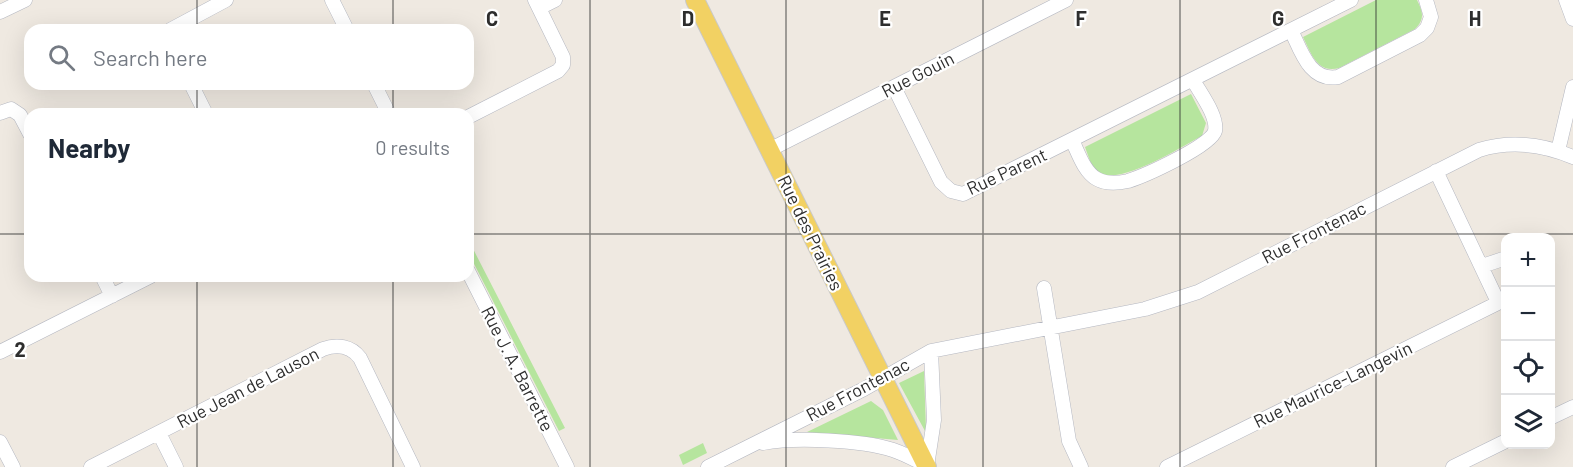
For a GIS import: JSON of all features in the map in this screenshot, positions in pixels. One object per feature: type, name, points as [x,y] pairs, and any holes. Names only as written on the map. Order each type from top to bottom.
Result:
[{"type":"main road","name":"Rue des Prairies","points":[[694,0],[927,466]]},
{"type":"street","points":[[0,12],[25,0]]},
{"type":"street","points":[[181,24],[226,0]]},
{"type":"street","points":[[332,0],[344,24]]},
{"type":"street","points":[[474,114],[561,68],[563,57],[537,4],[555,0]]},
{"type":"street","name":"Rue Gouin","points":[[769,150],[1066,0]]},
{"type":"street","name":"Rue Parent","points":[[894,87],[942,182],[959,194],[973,190],[1351,0]]},
{"type":"street","points":[[1292,30],[1311,68],[1323,76],[1338,76],[1424,32],[1431,17],[1426,0]]},
{"type":"street","points":[[1566,0],[1573,19]]},
{"type":"street","points":[[1072,140],[1087,170],[1097,179],[1118,183],[1139,177],[1203,145],[1213,135],[1214,122],[1193,80]]},
{"type":"street","points":[[1558,151],[1573,87]]},
{"type":"street","points":[[194,90],[203,108]]},
{"type":"street","points":[[377,90],[386,108]]},
{"type":"street","points":[[0,113],[10,109],[18,112],[24,123]]},
{"type":"street","name":"Rue Frontenac","points":[[708,467],[883,379],[931,351],[1145,309],[1198,292],[1479,150],[1499,144],[1535,145],[1573,157]]},
{"type":"street","name":"Rue Maurice-Langevin","points":[[1436,171],[1482,266],[1501,299]]},
{"type":"street","points":[[1482,266],[1501,260]]},
{"type":"street","points":[[105,282],[112,296]]},
{"type":"street","points":[[0,352],[139,282]]},
{"type":"street","name":"Rue J. A. Barrette","points":[[474,282],[567,467]]},
{"type":"street","points":[[1044,288],[1069,441],[1081,467]]},
{"type":"street","name":"Rue Maurice-Langevin","points":[[1167,467],[1501,301]]},
{"type":"street","name":"Rue Jean de Lauson","points":[[91,467],[323,349],[339,346],[354,352],[360,358],[411,466]]},
{"type":"street","points":[[750,446],[793,440],[880,447],[895,451],[927,466],[934,420],[931,351]]},
{"type":"street","points":[[1555,416],[1573,407]]},
{"type":"street","points":[[159,433],[176,467]]},
{"type":"street","points":[[0,442],[13,467]]},
{"type":"street","points":[[1453,467],[1501,443]]},
{"type":"green space","points":[[1376,0],[1417,0],[1422,19],[1415,29],[1339,68],[1331,69],[1320,65],[1303,37]]},
{"type":"green space","points":[[1191,94],[1206,123],[1202,136],[1166,156],[1121,174],[1108,175],[1098,172],[1093,167],[1085,147]]},
{"type":"green space","points":[[474,251],[565,428],[559,431],[474,264]]},
{"type":"green space","points":[[924,371],[926,430],[925,431],[899,383]]},
{"type":"green space","points":[[871,401],[883,410],[898,440],[807,432]]},
{"type":"green space","points":[[703,443],[707,453],[683,465],[679,455]]}]
